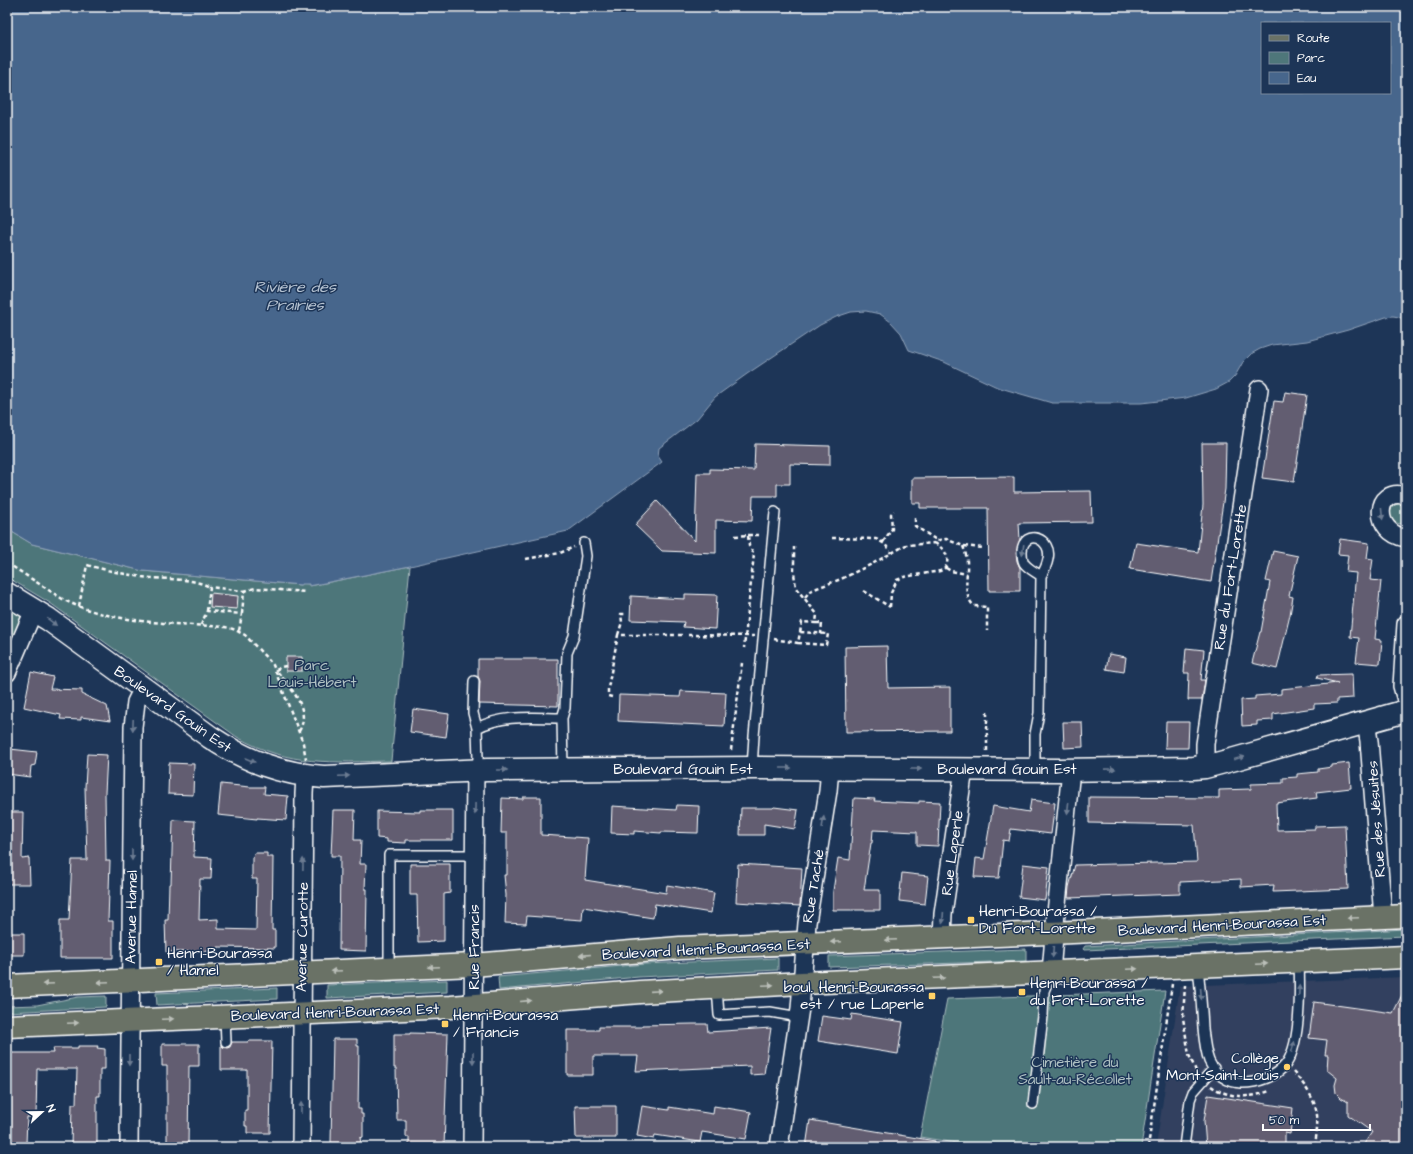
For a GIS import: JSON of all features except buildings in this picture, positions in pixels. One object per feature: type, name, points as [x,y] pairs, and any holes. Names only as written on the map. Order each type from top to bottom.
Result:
[{"type":"main road","name":"Boulevard Henri-Bourassa Est","points":[[7,986],[473,965],[639,950],[942,938],[1406,916]]},
{"type":"main road","name":"Boulevard Henri-Bourassa Est","points":[[7,1026],[473,1005],[640,992],[802,983],[1406,957]]},
{"type":"street","name":"Rue du Fort-Lorette","points":[[1205,767],[1205,744],[1259,388]]},
{"type":"street","points":[[1406,496],[1394,494],[1384,501],[1381,507],[1383,522],[1388,530],[1398,537],[1406,538]]},
{"type":"street","name":"Boulevard Gouin Est","points":[[7,594],[34,610],[229,750],[266,766],[286,772],[306,770],[324,777],[475,770],[563,769],[830,768],[1071,770],[1205,767],[1406,711]]},
{"type":"street","points":[[7,673],[34,610]]},
{"type":"street","points":[[1406,624],[1402,686],[1406,700]]},
{"type":"street","name":"Avenue Hamel","points":[[129,1147],[133,720],[137,699],[143,688]]},
{"type":"street","name":"Rue des Jésuites","points":[[1366,722],[1370,741],[1383,917]]},
{"type":"street","name":"Rue Taché","points":[[779,1147],[799,1017],[807,923],[828,792],[830,768]]},
{"type":"street","name":"Rue Laperle","points":[[942,938],[943,914],[964,769]]},
{"type":"street","name":"Avenue Curotte","points":[[301,1147],[301,973],[304,794],[306,770]]},
{"type":"street","name":"Rue Francis","points":[[472,1147],[475,770]]},
{"type":"street","points":[[1051,972],[1071,770]]},
{"type":"lane","points":[[752,768],[775,512]]},
{"type":"lane","points":[[563,769],[562,718],[565,708],[567,653],[574,636],[586,556],[584,543]]},
{"type":"lane","points":[[1034,769],[1035,734],[1039,713],[1041,576]]},
{"type":"lane","points":[[474,680],[473,713],[477,728],[478,758],[475,770]]},
{"type":"lane","points":[[477,728],[496,720],[508,718],[562,718]]},
{"type":"lane","points":[[389,969],[389,855],[474,855]]},
{"type":"lane","points":[[1198,967],[1205,1043],[1209,1060],[1223,1078],[1229,1082],[1249,1083],[1271,1076],[1280,1070],[1286,1064],[1294,1047],[1299,992],[1299,962]]},
{"type":"lane","points":[[1033,1104],[1043,1016],[1044,991],[1051,972]]},
{"type":"lane","points":[[717,988],[719,1015],[770,1012],[799,1017]]},
{"type":"lane","points":[[225,1016],[226,1042]]},
{"type":"lane","points":[[1184,1147],[1190,1100],[1193,1092],[1214,1068]]},
{"type":"path","points":[[883,542],[892,529],[891,514],[894,511]]},
{"type":"path","points":[[915,518],[915,526],[938,541]]},
{"type":"path","points":[[735,536],[748,535],[749,546],[754,554],[744,648]]},
{"type":"path","points":[[832,538],[876,539],[883,542],[891,553]]},
{"type":"path","points":[[804,597],[810,591],[841,579],[906,545],[934,543],[946,539],[963,546],[984,548]]},
{"type":"path","points":[[526,559],[560,553],[584,543]]},
{"type":"path","points":[[864,591],[890,607],[890,592],[897,580],[904,577],[940,572],[946,568],[947,562],[944,551],[934,543]]},
{"type":"path","points":[[963,546],[967,560],[966,587],[969,599],[974,606],[987,607],[986,631]]},
{"type":"path","points":[[794,547],[795,581],[798,592],[804,597],[817,614],[816,623]]},
{"type":"path","points":[[7,564],[64,600],[79,606],[119,617],[224,627],[239,631],[260,649],[296,695],[304,720],[298,733]]},
{"type":"path","points":[[79,606],[87,565],[141,577],[200,582],[210,587],[244,591],[255,588],[306,592]]},
{"type":"path","points":[[946,568],[951,572],[967,574]]},
{"type":"path","points":[[201,625],[207,611],[210,587]]},
{"type":"path","points":[[239,631],[244,591]]},
{"type":"path","points":[[207,611],[242,614]]},
{"type":"path","points":[[612,697],[608,696],[608,688],[618,635],[622,622],[621,614],[625,614]]},
{"type":"path","points":[[798,643],[802,622],[822,623],[821,634]]},
{"type":"path","points":[[770,639],[826,645],[828,634],[800,632]]},
{"type":"path","points":[[618,635],[682,635]]},
{"type":"path","points":[[688,635],[756,636]]},
{"type":"path","points":[[731,757],[742,662]]},
{"type":"path","points":[[276,670],[281,666],[286,666]]},
{"type":"path","points":[[276,670],[304,748],[306,770]]},
{"type":"path","points":[[987,712],[987,757]]},
{"type":"path","points":[[1148,1147],[1172,985]]},
{"type":"path","points":[[1184,986],[1183,1018],[1189,1055],[1196,1072]]},
{"type":"path","points":[[1286,1064],[1305,1086],[1314,1103],[1317,1116],[1315,1147]]},
{"type":"shaded area","name":"Collège Mont-Saint-Louis","points":[[1406,977],[1406,1147],[1156,1147],[1180,986]]},
{"type":"green space","points":[[1400,503],[1404,506],[1405,510],[1404,518],[1401,524],[1392,520],[1390,515],[1393,506]]},
{"type":"green space","name":"Parc Louis-Hébert","points":[[7,529],[32,544],[143,571],[300,585],[301,583],[309,584],[310,586],[410,566],[391,761],[312,761],[275,754],[256,747],[237,737],[50,603],[7,577]]},
{"type":"green space","points":[[7,604],[19,612],[19,615],[23,616],[7,654]]},
{"type":"green space","points":[[1406,929],[1406,936],[1083,949],[1085,946]]},
{"type":"green space","points":[[1026,949],[1026,961],[829,967],[829,956]]},
{"type":"green space","points":[[778,958],[778,970],[639,977],[499,990],[498,977],[645,964]]},
{"type":"green space","points":[[447,980],[447,992],[327,998],[327,985]]},
{"type":"green space","points":[[277,988],[277,999],[157,1005],[156,993]]},
{"type":"green space","name":"Cimetière du Sault-au-Récollet","points":[[1165,991],[1141,1147],[980,1147],[920,1137],[947,999]]},
{"type":"green space","points":[[106,996],[106,1007],[7,1012],[7,1006],[37,1005],[78,997]]},
{"type":"water","name":"Rivière des Prairies","points":[[7,7],[1406,7],[1406,321],[1399,317],[1386,317],[1348,330],[1307,341],[1272,345],[1260,349],[1251,354],[1243,362],[1235,376],[1229,382],[1216,389],[1186,398],[1141,403],[1052,403],[997,387],[944,362],[909,350],[901,333],[891,322],[880,314],[866,311],[851,312],[820,325],[715,397],[697,419],[659,448],[658,456],[662,462],[568,531],[410,566],[309,586],[309,584],[301,585],[143,571],[32,544],[7,529]]},
{"type":"place","name":"Henri-Bourassa / Du Fort-Lorette","points":[[971,920]]},
{"type":"place","name":"Henri-Bourassa / Hamel","points":[[159,962]]},
{"type":"place","name":"Henri-Bourassa / du Fort-Lorette","points":[[1022,992]]},
{"type":"place","name":"boul. Henri-Bourassa est / rue Laperle","points":[[932,996]]},
{"type":"place","name":"Henri-Bourassa / Francis","points":[[445,1024]]},
{"type":"place","name":"Collège Mont-Saint-Louis","points":[[1287,1067]]}]
